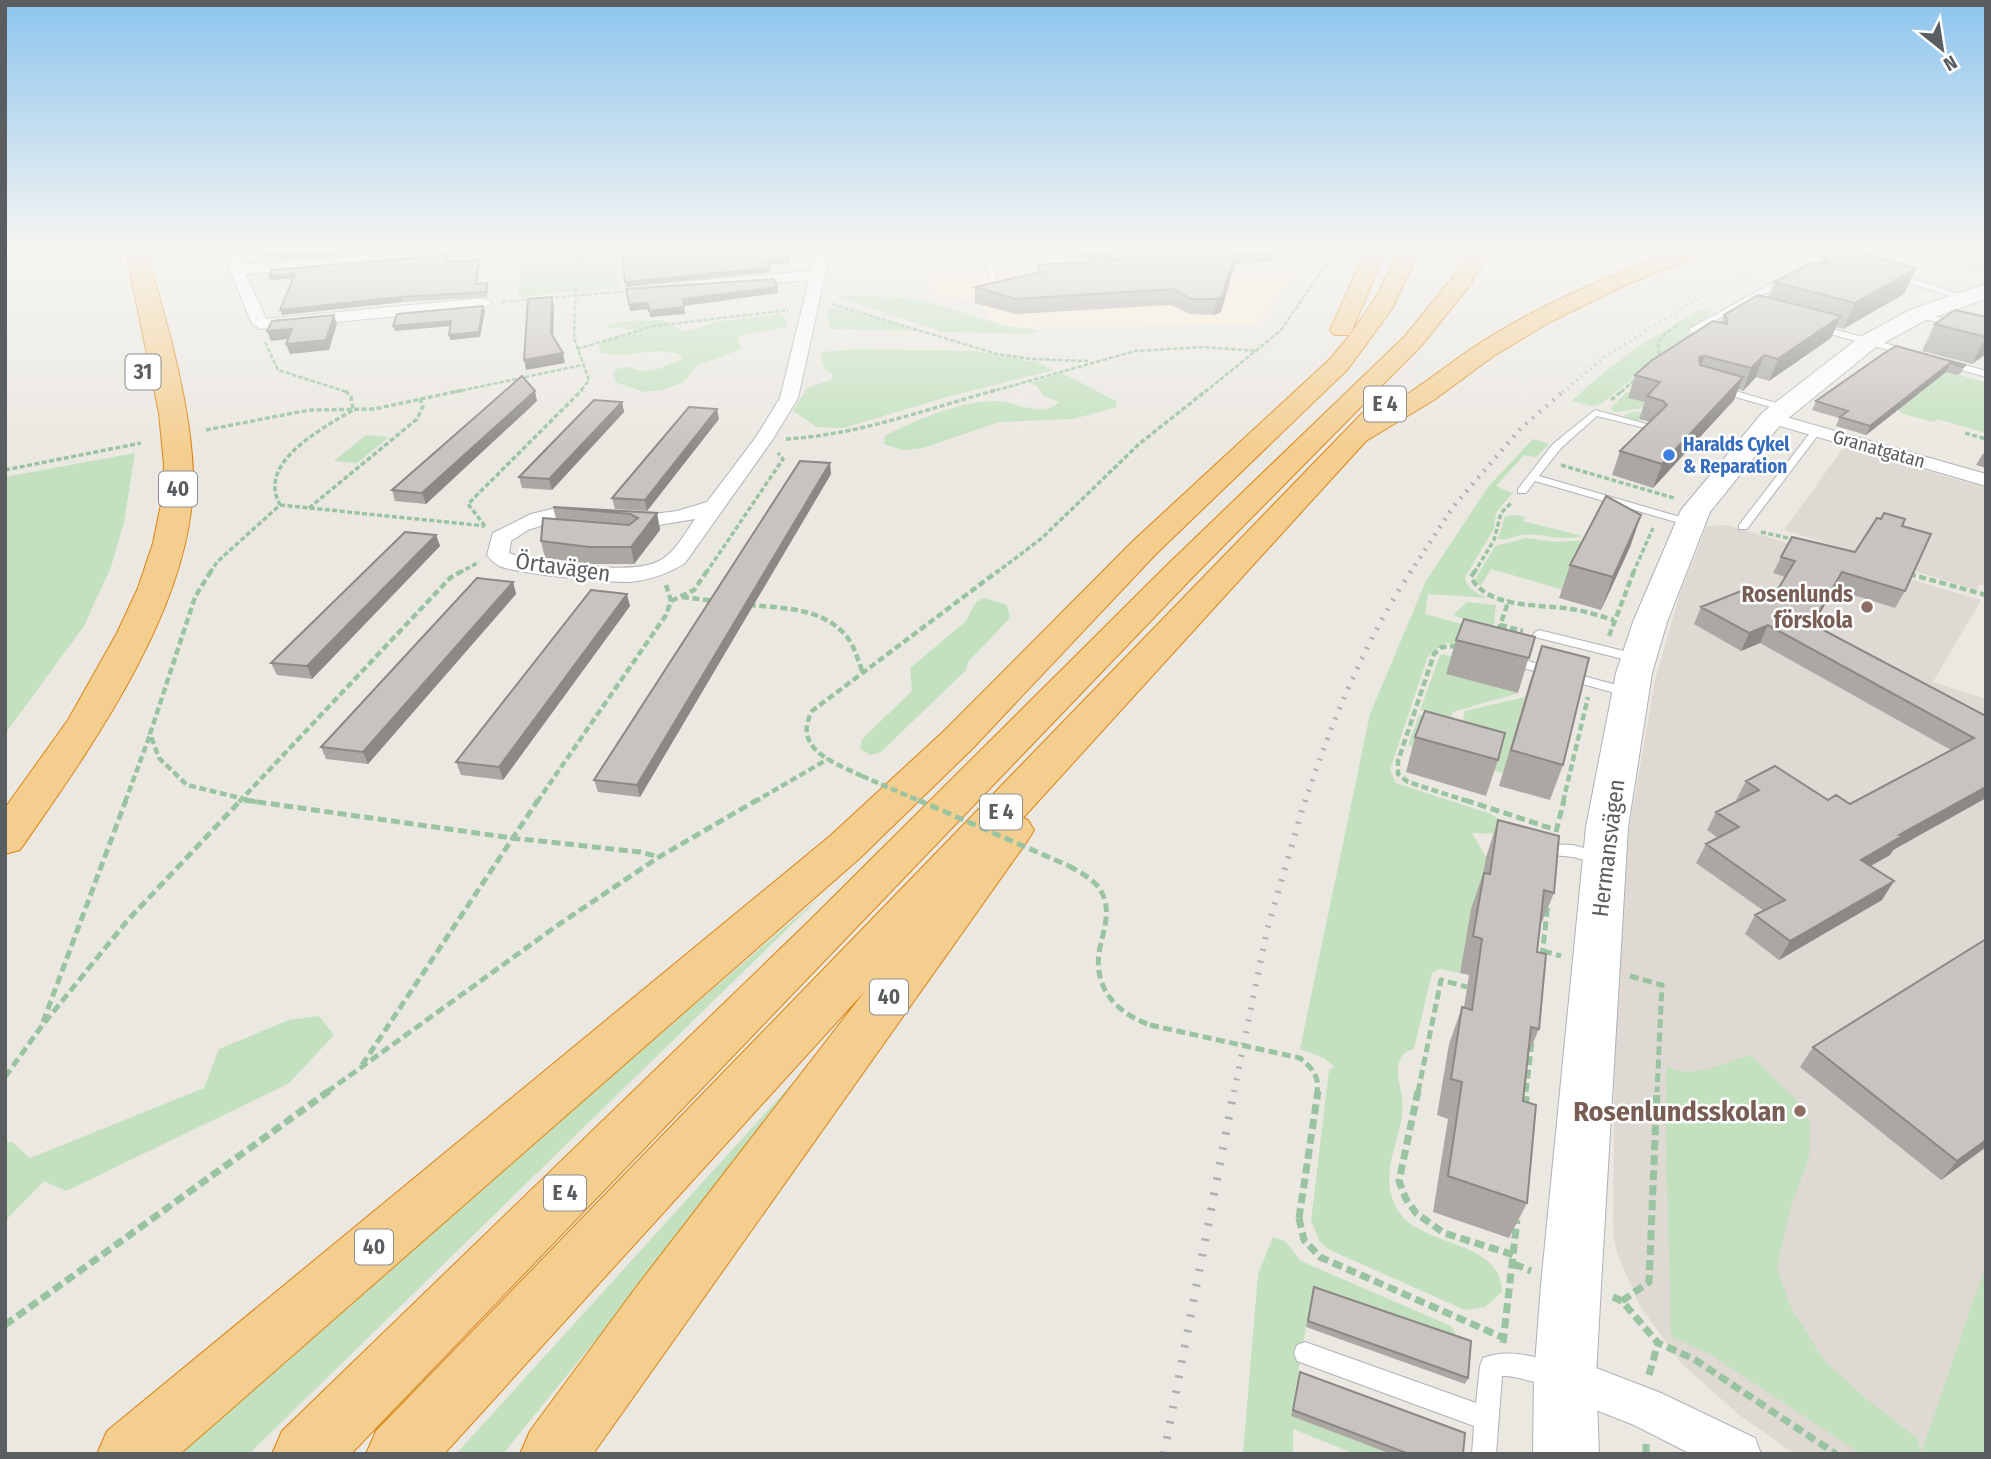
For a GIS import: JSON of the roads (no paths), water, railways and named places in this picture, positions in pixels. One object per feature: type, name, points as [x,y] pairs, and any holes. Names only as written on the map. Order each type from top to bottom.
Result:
[{"type":"highway","name":"31","points":[[131,316],[151,414],[157,463],[155,498]]},
{"type":"highway","name":"40","points":[[5,839],[69,748],[121,658],[153,588],[174,514],[178,476],[175,429],[152,316]]},
{"type":"highway","points":[[1302,397],[1350,316]]},
{"type":"highway","points":[[1302,397],[1352,349],[1374,316]]},
{"type":"highway","points":[[1306,446],[1384,335],[1391,316]]},
{"type":"highway","name":"E 4","points":[[305,1454],[1413,341],[1433,316]]},
{"type":"highway","points":[[1346,445],[1425,395],[1486,350],[1543,316]]},
{"type":"highway","name":"E 4","points":[[399,1454],[1425,363]]},
{"type":"highway","name":"40","points":[[107,1454],[239,1363],[845,847],[959,739],[1054,638],[1302,397]]},
{"type":"highway","name":"40","points":[[5,801],[55,729],[107,636],[142,552],[155,498]]},
{"type":"highway","name":"40","points":[[539,1454],[658,1307],[1119,686]]},
{"type":"highway","points":[[553,1454],[658,1307]]},
{"type":"highway","points":[[130,1454],[239,1363]]},
{"type":"street","points":[[257,316],[260,324],[344,316]]},
{"type":"street","name":"Örtavägen","points":[[716,506],[687,515],[652,520],[542,515],[517,526],[501,538],[498,555],[522,565],[617,575],[657,569],[677,558],[716,506],[764,439],[789,398],[807,316]]},
{"type":"street","name":"Hermansvägen","points":[[1566,1454],[1565,1377],[1594,965],[1604,859],[1635,676],[1687,510],[1778,413],[1868,342],[1916,316]]},
{"type":"street","name":"Granatgatan","points":[[1778,413],[1816,431],[1986,480]]},
{"type":"street","points":[[1565,1377],[1646,1408],[1739,1454]]},
{"type":"lane","points":[[1714,341],[1698,335],[1693,329],[1717,316]]},
{"type":"lane","points":[[1923,316],[1965,326],[1986,324]]},
{"type":"lane","points":[[1809,326],[1921,356]]},
{"type":"lane","points":[[1934,359],[1986,374]]},
{"type":"lane","points":[[1710,387],[1778,413]]},
{"type":"lane","points":[[1522,491],[1557,446],[1595,413],[1649,426]]},
{"type":"lane","points":[[1743,527],[1816,431]]},
{"type":"lane","points":[[1532,477],[1687,510]]},
{"type":"lane","points":[[517,526],[553,529]]},
{"type":"lane","points":[[1539,634],[1635,676]]},
{"type":"lane","points":[[1528,665],[1635,676]]},
{"type":"lane","points":[[1530,849],[1573,851],[1604,859]]},
{"type":"lane","points":[[1305,1353],[1486,1418]]},
{"type":"lane","points":[[1483,1454],[1491,1366],[1514,1364],[1565,1377]]},
{"type":"railway","points":[[1563,392],[1603,358],[1669,316]]},
{"type":"railway","points":[[1410,573],[1453,507],[1521,428],[1565,390]]},
{"type":"railway","points":[[1305,802],[1350,683],[1411,571]]},
{"type":"railway","points":[[1234,1092],[1267,930],[1305,800]]},
{"type":"railway","points":[[1164,1454],[1234,1091]]},
{"type":"place","name":"Haralds Cykel & Reparation","points":[[1669,455]]},
{"type":"place","name":"Rosenlunds förskola","points":[[1867,607]]},
{"type":"place","name":"Rosenlundsskolan","points":[[1800,1111]]}]
